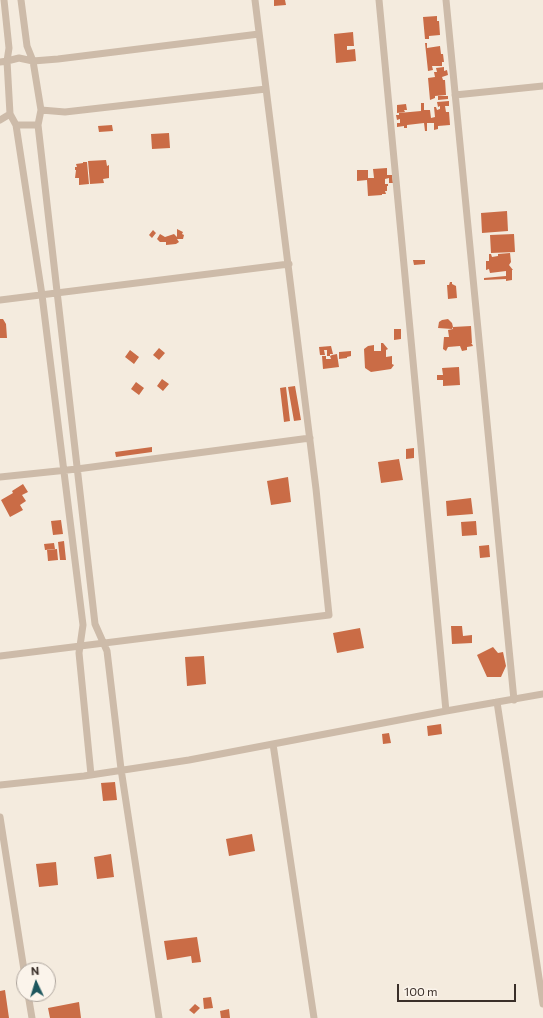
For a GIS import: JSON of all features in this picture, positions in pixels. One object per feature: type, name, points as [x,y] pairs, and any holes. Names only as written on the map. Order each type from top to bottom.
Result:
[{"type":"street","points":[[4,0],[10,48],[3,62],[10,114],[16,125],[42,295],[83,625],[79,646],[91,775]]},
{"type":"street","points":[[21,0],[27,46],[33,61],[41,110],[38,125],[95,624],[107,651],[121,769],[159,1018]]},
{"type":"street","points":[[0,656],[329,615],[310,438],[255,0]]},
{"type":"street","points":[[379,0],[446,711]]},
{"type":"street","points":[[446,0],[514,700]]},
{"type":"street","points":[[3,62],[19,58],[33,61],[58,59],[259,34]]},
{"type":"street","points":[[455,95],[543,86]]},
{"type":"street","points":[[41,110],[65,112],[266,89]]},
{"type":"street","points":[[0,120],[10,114]]},
{"type":"street","points":[[16,125],[38,125]]},
{"type":"street","points":[[0,300],[289,264]]},
{"type":"street","points":[[0,477],[310,438]]},
{"type":"street","points":[[0,785],[91,775],[121,769],[189,760],[543,694]]},
{"type":"street","points":[[497,702],[543,1004]]},
{"type":"street","points":[[274,744],[314,1018]]},
{"type":"street","points":[[0,817],[23,962]]},
{"type":"street","points":[[29,1002],[32,1018]]},
{"type":"building","points":[[274,0],[285,0],[286,5],[274,6]]},
{"type":"building","points":[[437,16],[440,35],[429,36],[429,39],[425,39],[423,17]]},
{"type":"building","points":[[353,32],[354,46],[347,46],[347,50],[355,49],[356,61],[336,63],[334,34]]},
{"type":"building","points":[[425,43],[427,43],[427,48],[440,46],[444,62],[442,62],[442,66],[432,66],[433,70],[428,71]]},
{"type":"building","points":[[444,67],[444,71],[447,70],[448,75],[442,77],[443,80],[445,80],[446,95],[435,96],[435,98],[430,100],[428,78],[435,77],[434,72],[437,72],[436,68]]},
{"type":"building","points":[[438,96],[448,96],[448,99],[438,100]]},
{"type":"building","points":[[449,101],[449,106],[445,106],[446,112],[449,112],[450,125],[438,126],[438,129],[434,130],[434,123],[427,123],[427,131],[425,131],[424,123],[407,125],[407,128],[404,128],[404,126],[397,127],[397,123],[400,123],[400,119],[397,120],[396,115],[399,115],[399,113],[421,111],[421,103],[424,103],[424,110],[430,110],[431,118],[435,117],[434,107],[436,107],[437,110],[440,109],[437,102]]},
{"type":"building","points":[[406,104],[407,110],[404,110],[405,112],[397,113],[397,105]]},
{"type":"building","points":[[112,125],[113,131],[99,132],[98,126]]},
{"type":"building","points":[[169,133],[170,148],[152,149],[151,134]]},
{"type":"building","points":[[106,160],[107,166],[109,165],[109,178],[103,179],[104,183],[90,184],[88,161]]},
{"type":"building","points":[[87,162],[89,184],[79,185],[79,178],[75,178],[75,167],[77,167],[76,164]]},
{"type":"building","points":[[387,168],[387,175],[392,175],[393,183],[389,183],[389,178],[385,179],[385,184],[388,184],[387,191],[385,191],[386,194],[368,196],[367,180],[357,181],[357,170],[368,170],[368,178],[374,178],[373,169]]},
{"type":"building","points":[[507,211],[508,231],[482,233],[481,213]]},
{"type":"building","points":[[177,229],[183,232],[182,234],[184,235],[183,239],[177,239],[179,242],[176,244],[166,245],[166,242],[160,242],[157,239],[160,234],[165,237],[174,234],[177,237]]},
{"type":"building","points":[[153,230],[156,233],[152,238],[149,235]]},
{"type":"building","points":[[514,234],[515,252],[491,253],[490,235]]},
{"type":"building","points":[[510,253],[511,262],[509,265],[513,270],[512,280],[484,280],[484,278],[506,276],[506,271],[490,273],[489,269],[486,270],[486,261],[489,261],[489,254],[491,254],[492,257],[498,256],[498,254]]},
{"type":"building","points":[[413,260],[425,260],[425,264],[414,265]]},
{"type":"building","points":[[450,282],[456,286],[457,298],[448,299],[447,285],[449,285]]},
{"type":"building","points":[[0,319],[3,319],[6,324],[7,338],[0,338]]},
{"type":"building","points":[[448,319],[452,323],[452,329],[438,328],[439,322]]},
{"type":"building","points":[[471,326],[471,344],[473,346],[467,347],[467,350],[462,351],[460,346],[448,347],[446,351],[443,349],[444,337],[449,337],[448,330],[453,329],[453,327]]},
{"type":"building","points":[[394,329],[401,329],[401,339],[394,340]]},
{"type":"building","points":[[381,343],[383,343],[388,349],[386,350],[386,357],[392,356],[392,364],[394,365],[391,369],[371,372],[365,368],[364,349],[368,346],[374,345],[374,351],[381,351]]},
{"type":"building","points":[[331,346],[333,354],[327,356],[327,350],[324,350],[325,355],[320,355],[319,347]]},
{"type":"building","points":[[159,348],[165,353],[159,360],[153,355]]},
{"type":"building","points":[[130,350],[139,357],[134,364],[125,357]]},
{"type":"building","points":[[351,351],[351,356],[339,359],[339,352]]},
{"type":"building","points":[[337,354],[339,367],[323,369],[322,356],[326,356],[326,359],[331,359],[330,356]]},
{"type":"building","points":[[459,367],[460,385],[443,386],[443,380],[437,380],[437,375],[443,375],[442,368]]},
{"type":"building","points":[[162,379],[169,384],[163,391],[157,386]]},
{"type":"building","points":[[136,382],[144,388],[139,395],[131,389]]},
{"type":"building","points":[[295,386],[301,420],[294,421],[288,387]]},
{"type":"building","points":[[286,387],[290,421],[284,422],[280,388]]},
{"type":"building","points":[[152,447],[152,452],[116,457],[115,452]]},
{"type":"building","points":[[414,448],[414,458],[406,459],[406,449]]},
{"type":"building","points":[[399,459],[403,480],[381,483],[378,462]]},
{"type":"building","points":[[288,477],[291,502],[271,505],[267,481]]},
{"type":"building","points":[[23,484],[28,492],[22,495],[26,501],[20,505],[23,510],[10,517],[1,500],[13,493],[12,491]]},
{"type":"building","points":[[471,498],[473,514],[447,516],[446,501]]},
{"type":"building","points":[[61,520],[63,534],[53,535],[51,521]]},
{"type":"building","points":[[476,521],[477,535],[462,536],[461,522]]},
{"type":"building","points":[[64,541],[66,560],[60,560],[58,542]]},
{"type":"building","points":[[54,543],[55,549],[45,550],[44,544]]},
{"type":"building","points":[[489,545],[490,557],[480,558],[479,546]]},
{"type":"building","points":[[57,549],[58,560],[48,561],[47,550]]},
{"type":"building","points":[[451,626],[462,626],[463,636],[472,635],[472,643],[452,644]]},
{"type":"building","points":[[360,628],[364,648],[337,653],[333,633]]},
{"type":"building","points":[[493,647],[498,653],[503,652],[506,666],[501,677],[487,677],[477,655]]},
{"type":"building","points":[[204,656],[206,684],[187,686],[185,657]]},
{"type":"building","points":[[441,724],[442,734],[428,736],[427,726]]},
{"type":"building","points":[[389,733],[391,743],[383,744],[382,734]]},
{"type":"building","points":[[115,782],[117,800],[103,801],[101,783]]},
{"type":"building","points":[[252,834],[255,851],[229,856],[226,839]]},
{"type":"building","points":[[111,854],[114,877],[97,879],[94,857]]},
{"type":"building","points":[[56,862],[58,885],[39,887],[36,864]]},
{"type":"building","points":[[197,937],[201,962],[192,963],[191,956],[167,960],[164,941]]},
{"type":"building","points":[[5,990],[9,1018],[0,1018],[0,991]]},
{"type":"building","points":[[211,997],[213,1008],[204,1009],[203,998]]},
{"type":"building","points":[[79,1002],[81,1018],[50,1018],[48,1008]]},
{"type":"building","points":[[195,1004],[200,1008],[194,1014],[189,1010]]},
{"type":"building","points":[[229,1009],[230,1018],[221,1018],[220,1011]]}]
